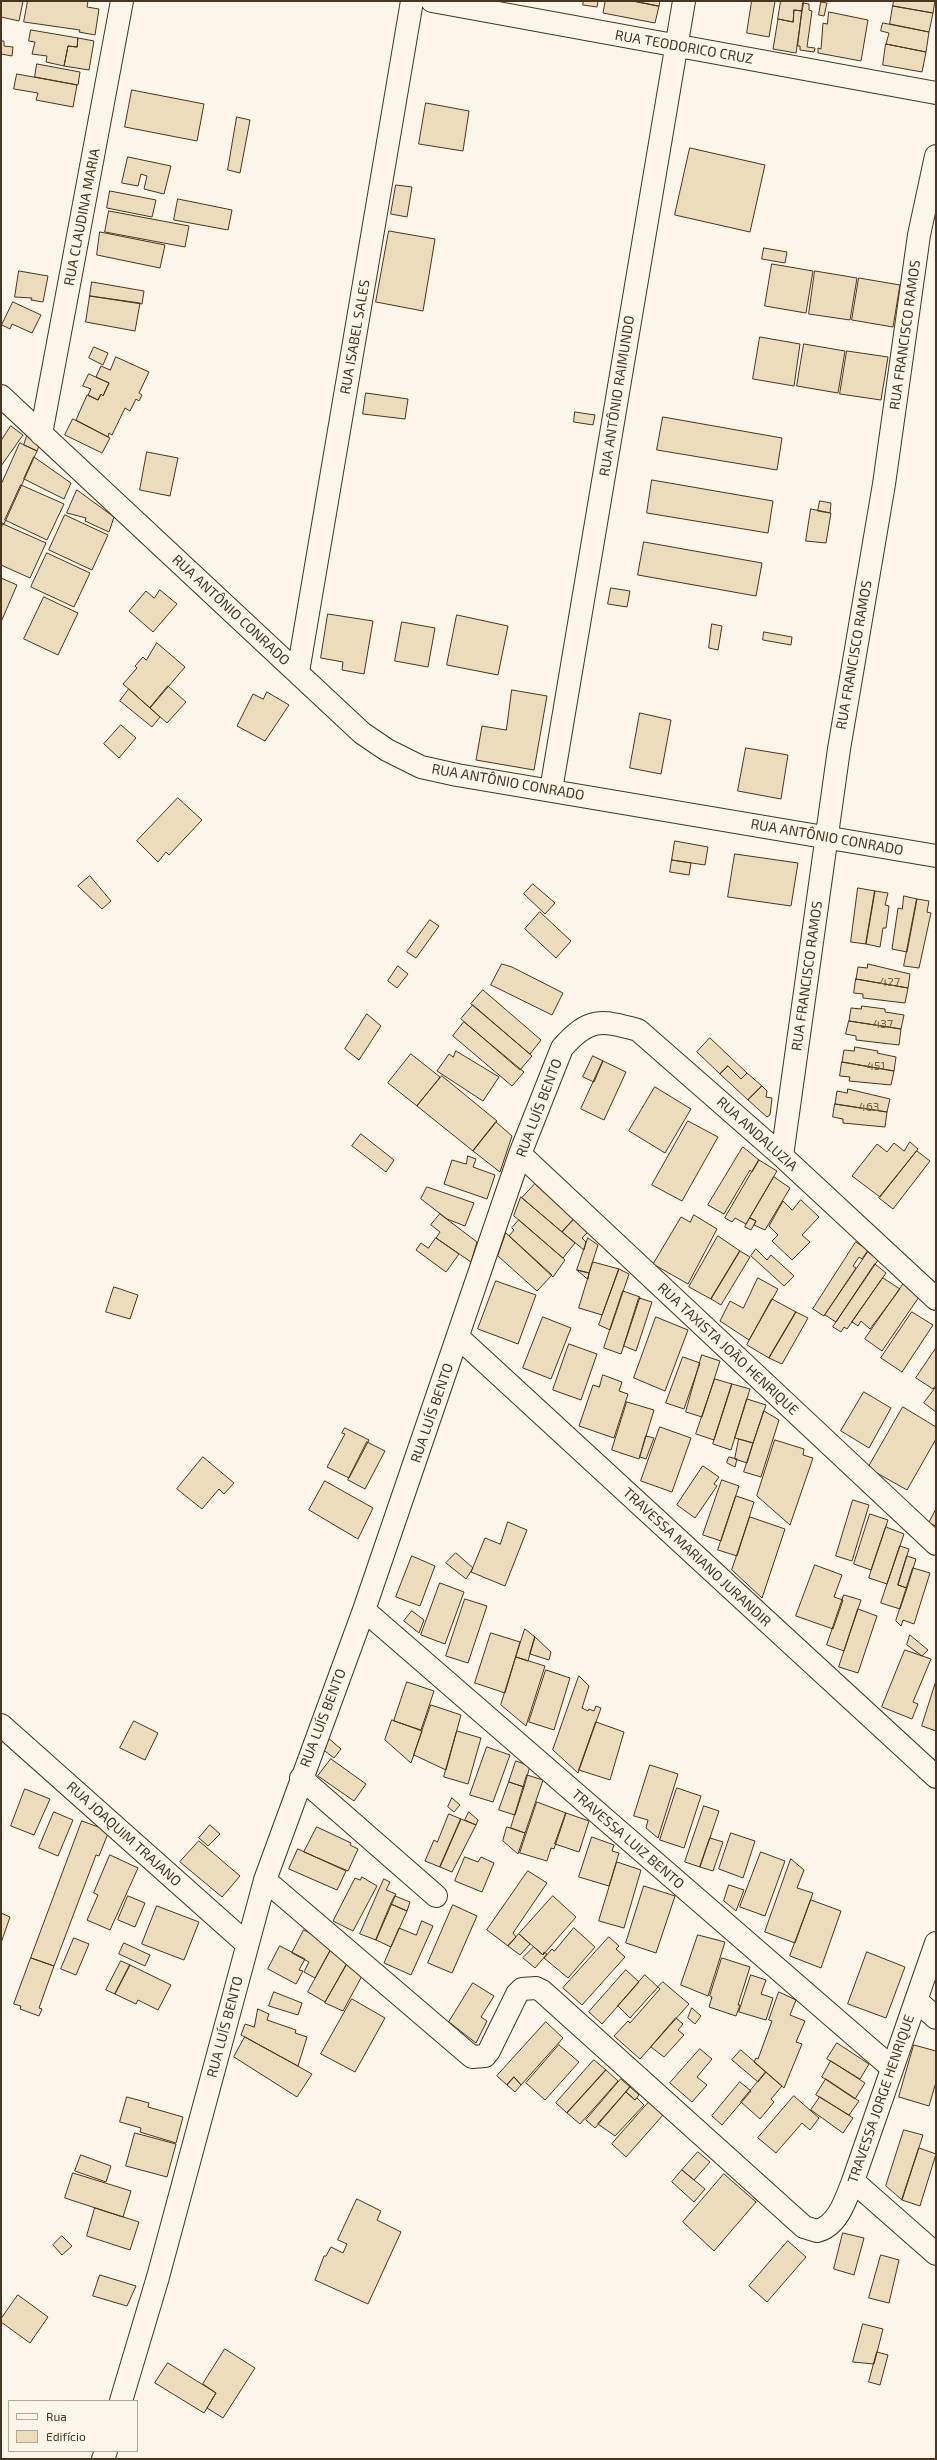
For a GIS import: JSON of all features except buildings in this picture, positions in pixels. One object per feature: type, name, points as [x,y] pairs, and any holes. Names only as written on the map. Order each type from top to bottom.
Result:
[{"type":"street","name":"RUA CLAUDINA MARIA","points":[[41,434],[122,1]]},
{"type":"street","name":"RUA ISABEL SALES","points":[[298,672],[412,1]]},
{"type":"street","name":"RUA TEODORICO CRUZ","points":[[432,1],[936,93]]},
{"type":"street","name":"RUA ANTÔNIO RAIMUNDO","points":[[551,790],[675,45],[684,1]]},
{"type":"street","name":"RUA FRANCISCO RAMOS","points":[[782,1156],[826,837],[853,659],[885,476],[919,236],[936,156]]},
{"type":"street","name":"RUA ANTÔNIO CONRADO","points":[[1,396],[362,733],[387,750],[421,767],[457,775],[936,856]]},
{"type":"street","name":"RUA ANDALUZIA","points":[[562,1048],[575,1034],[595,1022],[614,1023],[638,1030],[782,1156],[936,1299]]},
{"type":"street","name":"RUA LUÍS BENTO","points":[[121,2400],[171,2231],[265,1880],[301,1778],[364,1610],[520,1154],[562,1048]]},
{"type":"street","name":"RUA TAXISTA JOÃO HENRIQUE","points":[[520,1154],[936,1544]]},
{"type":"street","name":"TRAVESSA MARIANO JURANDIR","points":[[458,1337],[936,1777]]},
{"type":"street","name":"TRAVESSA LUIZ BENTO","points":[[364,1610],[892,2068]]},
{"type":"street","name":"RUA JOAQUIM TRAJANO","points":[[1,1725],[247,1944]]},
{"type":"street","points":[[301,1778],[436,1896]]},
{"type":"street","name":"TRAVESSA JORGE HENRIQUE","points":[[265,1880],[472,2057],[485,2056],[489,2051],[522,1989],[529,1988],[542,1991],[804,2226],[817,2231],[829,2226],[841,2210],[853,2181],[936,1943]]},
{"type":"street","points":[[916,2000],[936,2018]]},
{"type":"street","points":[[853,2181],[936,2254]]}]
